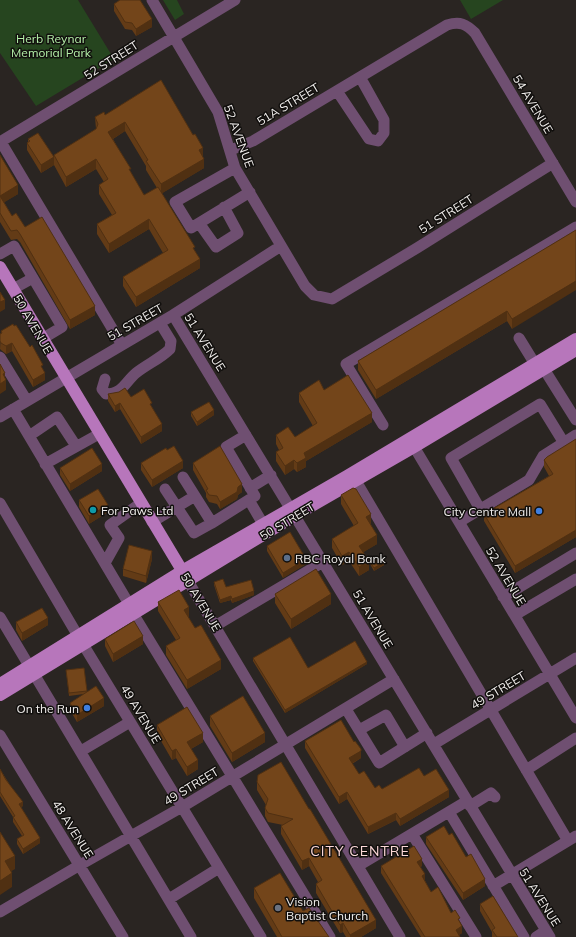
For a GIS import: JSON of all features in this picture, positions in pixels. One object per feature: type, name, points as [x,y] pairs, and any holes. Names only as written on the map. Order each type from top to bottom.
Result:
[{"type":"main road","name":"50 AVENUE","points":[[0,267],[65,378],[185,576]]},
{"type":"main road","name":"50 STREET","points":[[0,696],[33,670],[185,576],[540,366],[576,339]]},
{"type":"main road","name":"50 STREET","points":[[540,366],[576,350]]},
{"type":"main road","name":"50 STREET","points":[[185,576],[263,524],[293,512],[356,481],[411,443]]},
{"type":"main road","name":"50 STREET","points":[[0,684],[33,670]]},
{"type":"street","name":"52 AVENUE","points":[[152,0],[218,112],[231,150],[235,168],[305,286]]},
{"type":"street","name":"52 STREET","points":[[0,142],[235,0]]},
{"type":"street","name":"51A STREET","points":[[231,150],[253,141],[447,25],[455,22],[463,23]]},
{"type":"street","name":"54 AVENUE","points":[[463,23],[475,33],[576,202]]},
{"type":"street","name":"51A STREET","points":[[337,91],[369,139],[378,141],[384,133],[384,120],[360,77]]},
{"type":"street","points":[[0,142],[122,345]]},
{"type":"street","name":"51 STREET","points":[[305,286],[314,295],[332,299],[553,163]]},
{"type":"street","points":[[235,168],[175,202],[192,228],[250,192]]},
{"type":"street","points":[[199,223],[216,247],[238,233],[224,207]]},
{"type":"street","points":[[383,425],[346,364],[576,227]]},
{"type":"street","points":[[0,254],[14,246],[62,327],[42,339]]},
{"type":"street","name":"51 STREET","points":[[0,416],[160,323],[281,246]]},
{"type":"street","points":[[13,289],[33,278]]},
{"type":"street","name":"51 AVENUE","points":[[173,315],[434,744],[511,875],[543,935]]},
{"type":"street","points":[[105,379],[102,389],[106,394],[111,394],[126,385],[134,374],[170,349],[171,341],[160,323]]},
{"type":"street","points":[[519,338],[540,366],[576,420]]},
{"type":"street","points":[[0,357],[27,401]]},
{"type":"street","points":[[480,509],[451,458],[540,404],[564,443]]},
{"type":"street","points":[[13,409],[330,937]]},
{"type":"street","points":[[29,436],[57,417],[76,446]]},
{"type":"street","points":[[46,464],[99,434]]},
{"type":"street","points":[[165,489],[194,533],[255,496],[226,447],[246,435]]},
{"type":"street","points":[[459,522],[529,480],[543,456],[576,435]]},
{"type":"street","name":"52 AVENUE","points":[[411,443],[576,718]]},
{"type":"street","points":[[250,488],[271,475]]},
{"type":"street","points":[[183,477],[212,523]]},
{"type":"street","points":[[356,481],[526,770],[572,838],[493,886]]},
{"type":"street","points":[[152,522],[195,496]]},
{"type":"street","points":[[249,500],[263,524]]},
{"type":"street","name":"49 AVENUE","points":[[0,503],[81,641],[261,937]]},
{"type":"street","points":[[105,563],[118,538],[110,525],[141,504]]},
{"type":"street","points":[[503,596],[576,554]]},
{"type":"street","points":[[215,626],[324,562]]},
{"type":"street","name":"50 AVENUE","points":[[185,576],[358,866],[398,936]]},
{"type":"street","points":[[515,615],[576,579]]},
{"type":"street","points":[[0,617],[191,937]]},
{"type":"street","name":"49 STREET","points":[[434,744],[576,658]]},
{"type":"street","name":"49 STREET","points":[[0,912],[233,777],[394,679]]},
{"type":"street","points":[[346,708],[378,763],[427,733]]},
{"type":"street","points":[[359,730],[386,715],[405,747]]},
{"type":"street","points":[[81,752],[130,722]]},
{"type":"street","name":"48 AVENUE","points":[[0,735],[123,937]]},
{"type":"street","points":[[526,770],[576,738]]},
{"type":"street","points":[[358,866],[449,812],[491,793],[495,797]]},
{"type":"street","points":[[449,812],[524,937]]},
{"type":"street","points":[[412,834],[476,937]]},
{"type":"street","points":[[168,899],[219,868]]},
{"type":"green space","name":"Herb Reynar Memorial Park","points":[[0,0],[78,0],[114,59],[36,106],[0,53]]},
{"type":"green space","points":[[163,0],[177,0],[184,14],[175,20]]},
{"type":"green space","points":[[460,0],[503,0],[471,19]]},
{"type":"building","points":[[120,0],[140,0],[152,19],[136,29],[132,23],[125,22],[114,4]]},
{"type":"building","points":[[161,80],[193,135],[195,134],[203,148],[199,150],[204,159],[161,184],[146,161],[148,160],[125,122],[108,132],[131,169],[129,169],[144,195],[158,187],[195,247],[193,248],[200,259],[136,297],[123,277],[168,250],[149,219],[109,244],[97,224],[116,213],[99,185],[108,179],[96,159],[66,177],[54,155],[96,129],[98,124],[95,117],[104,112],[105,115]]},
{"type":"building","points":[[38,133],[54,157],[41,165],[27,143],[30,141],[28,139]]},
{"type":"building","points":[[0,155],[18,185],[0,196]]},
{"type":"building","points":[[0,196],[12,216],[16,213],[25,227],[42,217],[95,306],[70,320],[20,234],[17,230],[11,231],[0,213]]},
{"type":"building","points":[[576,230],[576,281],[512,319],[507,311],[376,390],[358,361]]},
{"type":"building","points":[[0,292],[5,300],[0,302]]},
{"type":"building","points":[[13,324],[14,326],[16,325],[30,347],[32,345],[43,365],[41,366],[45,373],[33,380],[12,343],[6,346],[0,341],[1,331]]},
{"type":"building","points":[[0,364],[5,373],[3,374],[6,380],[0,384]]},
{"type":"building","points":[[348,375],[372,413],[304,453],[306,458],[297,463],[294,460],[285,466],[276,452],[283,448],[276,435],[288,427],[295,437],[317,423],[299,393],[319,380],[324,390]]},
{"type":"building","points":[[125,388],[131,397],[144,389],[152,403],[150,404],[162,424],[141,437],[120,403],[115,406],[108,394],[119,392]]},
{"type":"building","points":[[209,402],[214,410],[197,422],[191,412]]},
{"type":"building","name":"City Centre Mall","points":[[576,439],[576,530],[515,566],[484,514],[553,474],[544,460]]},
{"type":"building","points":[[174,446],[183,461],[152,480],[141,463],[166,448],[167,450]]},
{"type":"building","points":[[220,446],[242,484],[238,487],[237,492],[220,502],[217,496],[209,495],[206,490],[208,489],[193,463]]},
{"type":"building","points":[[92,448],[102,464],[70,484],[60,468]]},
{"type":"building","points":[[353,488],[356,489],[371,514],[366,517],[377,535],[359,546],[369,561],[359,567],[349,552],[342,556],[332,539],[358,523],[341,495]]},
{"type":"building","points":[[98,489],[108,505],[89,516],[79,500]]},
{"type":"building","name":"RBC Royal Bank","points":[[290,532],[306,559],[283,573],[267,546]]},
{"type":"building","points":[[129,545],[152,551],[146,576],[123,569]]},
{"type":"building","points":[[380,556],[384,562],[374,568],[370,562]]},
{"type":"building","points":[[316,569],[331,594],[291,619],[275,594]]},
{"type":"building","points":[[223,579],[226,587],[251,580],[254,591],[232,599],[231,596],[220,600],[214,582]]},
{"type":"building","points":[[179,590],[189,607],[184,610],[195,628],[201,625],[221,660],[187,680],[166,646],[180,638],[158,602]]},
{"type":"building","points":[[42,608],[48,618],[22,633],[16,622]]},
{"type":"building","points":[[134,621],[143,636],[113,654],[105,639]]},
{"type":"building","points":[[290,637],[308,668],[355,641],[367,662],[285,710],[253,658]]},
{"type":"building","points":[[84,668],[87,691],[69,693],[66,670]]},
{"type":"building","points":[[96,686],[104,698],[77,715],[70,703]]},
{"type":"building","points":[[243,696],[265,733],[232,753],[210,716]]},
{"type":"building","points":[[187,707],[203,733],[187,742],[198,760],[187,767],[176,749],[172,751],[157,725]]},
{"type":"building","points":[[341,720],[354,742],[355,741],[361,749],[361,751],[349,758],[359,774],[364,771],[375,788],[379,785],[382,789],[419,768],[424,776],[436,769],[449,790],[400,819],[396,813],[368,827],[347,792],[339,797],[305,741]]},
{"type":"building","points":[[281,762],[376,920],[350,935],[343,923],[340,925],[316,884],[322,880],[309,858],[302,861],[281,826],[293,819],[268,813],[265,808],[268,799],[257,782],[258,775]]},
{"type":"building","points":[[0,769],[6,780],[23,802],[19,804],[40,838],[23,849],[17,839],[24,835],[13,817],[15,816],[0,792]]},
{"type":"building","points":[[444,826],[449,835],[452,833],[466,857],[471,854],[485,879],[463,893],[426,837]]},
{"type":"building","points":[[0,832],[15,856],[5,861],[12,873],[0,881]]},
{"type":"building","points":[[414,846],[422,859],[417,862],[425,874],[422,876],[431,892],[438,887],[451,913],[455,910],[460,918],[458,919],[462,926],[456,930],[460,937],[425,937],[381,866]]},
{"type":"building","points":[[280,873],[303,911],[309,908],[329,937],[282,937],[254,888]]},
{"type":"building","points":[[493,896],[518,937],[497,937],[492,930],[495,928],[480,904]]},
{"type":"place","name":"For Paws Ltd","points":[[93,510]]},
{"type":"place","name":"City Centre Mall","points":[[539,511]]},
{"type":"place","name":"RBC Royal Bank","points":[[287,558]]},
{"type":"place","name":"On the Run","points":[[87,708]]},
{"type":"place","name":"Vision Baptist Church","points":[[278,908]]},
{"type":"district","name":"CITY CENTRE","points":[[360,851]]}]
